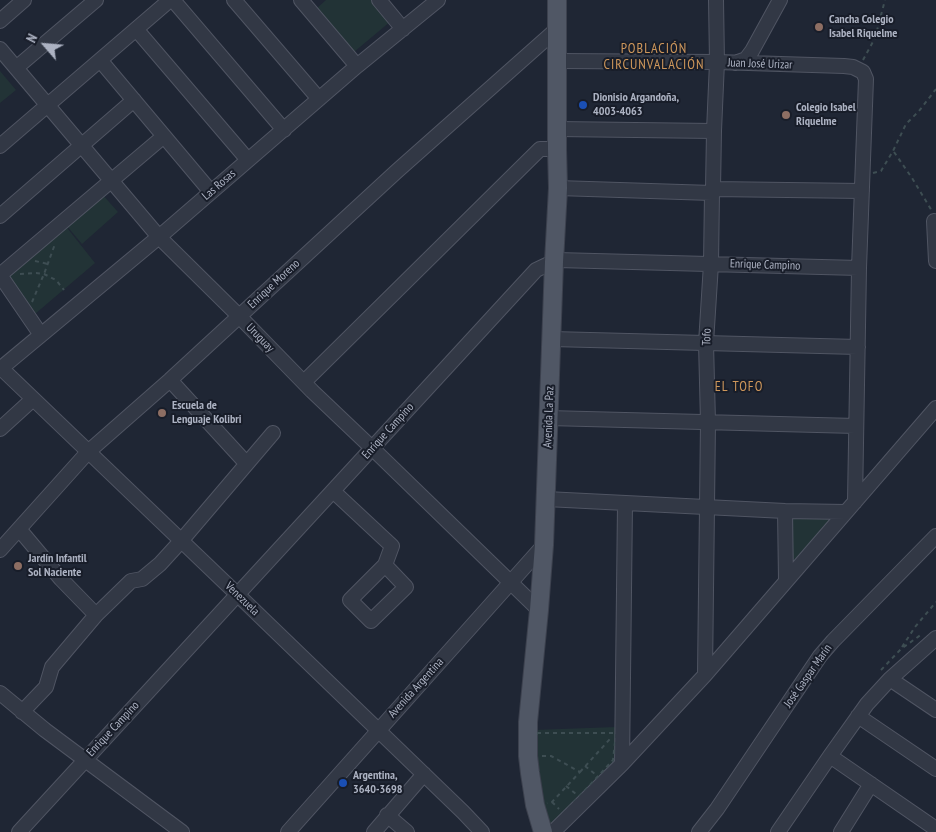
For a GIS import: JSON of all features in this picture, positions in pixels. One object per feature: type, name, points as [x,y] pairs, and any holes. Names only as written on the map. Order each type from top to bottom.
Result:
[{"type":"main road","name":"Avenida La Paz","points":[[543,832],[532,789],[528,739],[546,499],[558,188],[557,0]]},
{"type":"street","points":[[0,21],[24,0]]},
{"type":"street","points":[[16,68],[96,0]]},
{"type":"street","points":[[234,0],[318,99]]},
{"type":"street","points":[[301,0],[357,66]]},
{"type":"street","points":[[379,0],[403,29]]},
{"type":"street","name":"Las Rosas","points":[[0,368],[159,237],[318,99],[438,0]]},
{"type":"street","name":"Tofo","points":[[705,675],[708,422],[706,343],[711,264],[716,0]]},
{"type":"street","points":[[733,63],[746,59],[752,51],[780,0]]},
{"type":"street","points":[[0,146],[169,1],[284,130]]},
{"type":"street","name":"Enrique Moreno","points":[[0,550],[88,452],[170,380],[397,171],[557,29]]},
{"type":"street","points":[[136,30],[248,160]]},
{"type":"street","name":"Uruguay","points":[[0,49],[159,237],[304,382],[539,610]]},
{"type":"street","points":[[100,60],[211,192]]},
{"type":"street","name":"Juan José Urizar","points":[[557,61],[716,62],[858,68]]},
{"type":"street","points":[[850,507],[856,426],[859,268],[866,79],[863,72],[858,68]]},
{"type":"street","points":[[0,216],[134,100]]},
{"type":"street","points":[[557,129],[714,131]]},
{"type":"street","points":[[41,335],[0,275],[164,136]]},
{"type":"street","points":[[304,382],[540,149],[557,149]]},
{"type":"street","points":[[558,188],[862,191]]},
{"type":"street","points":[[935,219],[936,261]]},
{"type":"street","name":"Enrique Campino","points":[[26,830],[85,760],[536,270],[557,260],[859,268]]},
{"type":"street","points":[[552,339],[858,347]]},
{"type":"street","name":"Venezuela","points":[[0,368],[238,594],[482,832]]},
{"type":"street","points":[[170,380],[246,463]]},
{"type":"street","points":[[0,429],[33,399]]},
{"type":"street","points":[[554,832],[622,764],[705,675],[936,408]]},
{"type":"street","points":[[548,418],[856,426]]},
{"type":"street","points":[[22,712],[46,686],[52,666],[96,615],[131,581],[142,579],[160,564],[273,433]]},
{"type":"street","points":[[333,491],[392,546],[386,565]]},
{"type":"street","points":[[546,499],[785,511],[850,507]]},
{"type":"street","points":[[622,764],[625,504]]},
{"type":"street","points":[[785,511],[786,580]]},
{"type":"street","points":[[18,529],[61,579],[96,615]]},
{"type":"street","name":"José Gaspar Marín","points":[[699,832],[717,809],[820,656],[936,536]]},
{"type":"street","name":"Avenida Argentina","points":[[288,832],[544,545]]},
{"type":"street","points":[[778,832],[858,716],[890,679],[933,644]]},
{"type":"street","points":[[890,679],[936,710]]},
{"type":"street","points":[[0,693],[22,712],[182,832]]},
{"type":"street","points":[[858,716],[936,769]]},
{"type":"street","points":[[830,756],[936,829]]},
{"type":"street","points":[[374,832],[424,774]]},
{"type":"street","points":[[841,832],[871,784]]},
{"type":"street","points":[[387,815],[406,832]]},
{"type":"path","points":[[858,68],[875,38],[886,0]]},
{"type":"path","points":[[862,176],[881,171],[906,124],[936,89]]},
{"type":"path","points":[[893,151],[912,178],[935,219]]},
{"type":"path","points":[[27,314],[63,222]]},
{"type":"path","points":[[0,275],[44,274],[56,280],[64,290]]},
{"type":"path","points":[[901,649],[915,627],[936,602]]},
{"type":"path","points":[[537,733],[616,733]]},
{"type":"path","points":[[542,804],[552,802],[616,733]]},
{"type":"path","points":[[534,755],[542,804],[549,829],[613,760],[616,733]]},
{"type":"path","points":[[542,756],[551,756],[580,772]]},
{"type":"path","points":[[586,766],[598,777]]},
{"type":"path","points":[[566,786],[579,797]]},
{"type":"path","points":[[552,802],[563,814]]},
{"type":"shaded area","points":[[326,0],[374,0],[391,21],[354,52],[317,8]]},
{"type":"shaded area","points":[[0,71],[16,90],[0,103]]},
{"type":"shaded area","points":[[102,194],[118,212],[82,244],[66,225]]},
{"type":"shaded area","points":[[64,224],[95,263],[35,314],[4,275]]},
{"type":"shaded area","points":[[792,517],[826,518],[829,521],[798,559],[792,560],[791,519]]},
{"type":"shaded area","points":[[616,727],[614,763],[549,832],[533,769],[534,730]]},
{"type":"place","name":"Cancha Colegio Isabel Riquelme","points":[[819,27]]},
{"type":"place","name":"Dionisio Argandoña, 4003-4063","points":[[583,105]]},
{"type":"place","name":"Colegio Isabel Riquelme","points":[[786,115]]},
{"type":"place","name":"Escuela de Lenguaje Kolibri","points":[[162,413]]},
{"type":"place","name":"Jardín Infantil Sol Naciente","points":[[18,566]]},
{"type":"place","name":"Argentina, 3640-3698","points":[[343,783]]},
{"type":"district","name":"POBLACIÓN CIRCUNVALACIÓN","points":[[654,58]]},
{"type":"district","name":"EL TOFO","points":[[739,387]]}]
